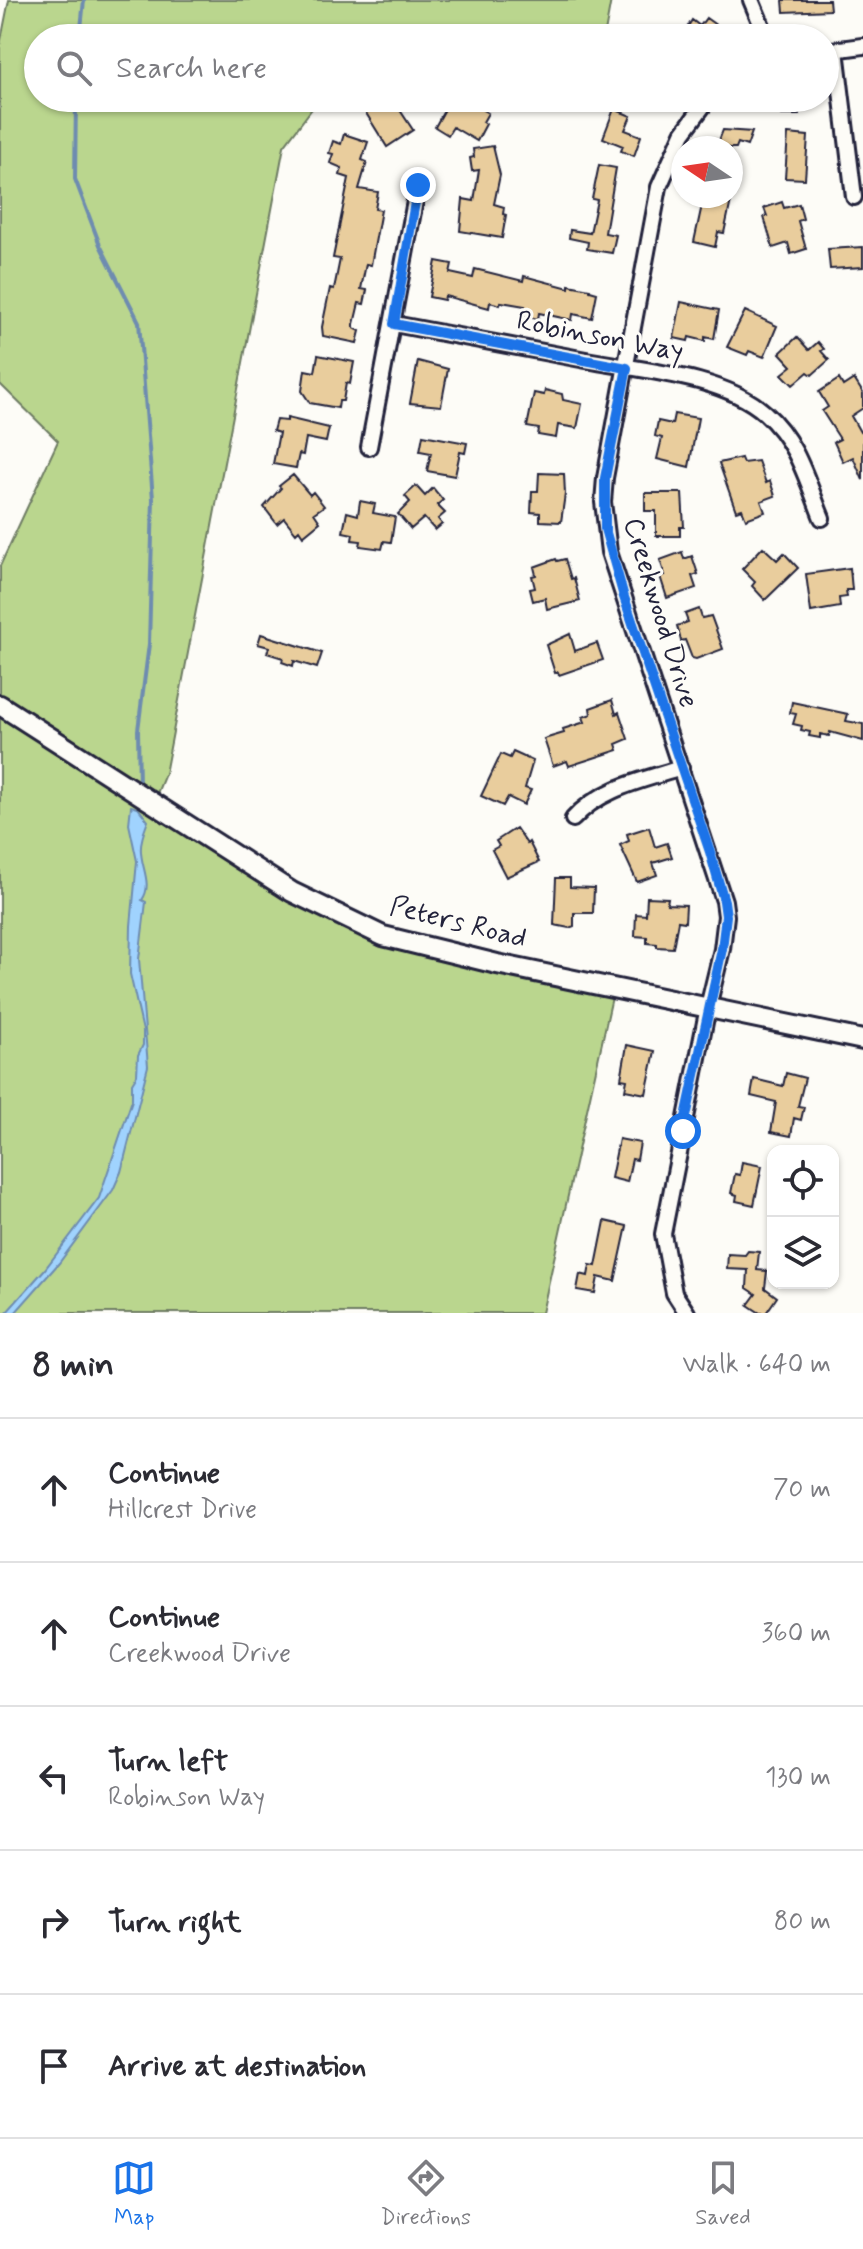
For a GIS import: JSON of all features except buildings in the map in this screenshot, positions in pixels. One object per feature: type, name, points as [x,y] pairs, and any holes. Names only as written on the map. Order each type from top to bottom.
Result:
[{"type":"street","points":[[751,0],[761,24]]},
{"type":"street","points":[[839,50],[863,46]]},
{"type":"street","points":[[839,102],[854,197]]},
{"type":"street","name":"Creekwood Drive","points":[[687,1313],[674,1293],[663,1234],[722,949],[726,916],[724,901],[619,582],[605,529],[605,478],[659,187],[683,133],[699,112]]},
{"type":"street","points":[[369,447],[418,185]]},
{"type":"street","name":"Robinson Way","points":[[394,324],[717,386],[749,400],[784,431],[799,457],[822,518]]},
{"type":"street","name":"Peters Road","points":[[0,705],[292,892],[383,936],[497,964],[863,1040]]},
{"type":"street","points":[[573,819],[599,796],[681,768]]},
{"type":"green space","points":[[9,0],[611,0],[607,24],[24,24],[24,112],[310,112],[284,146],[165,774],[153,803],[383,936],[614,988],[542,1313],[0,1313],[0,566],[58,441],[0,384],[0,45]]},
{"type":"water","points":[[131,806],[138,808],[148,821],[141,844],[147,887],[142,900],[146,902],[139,959],[148,1066],[121,1172],[113,1190],[59,1263],[15,1313],[6,1313],[45,1269],[99,1198],[132,1100],[132,1083],[137,1075],[143,1031],[130,974],[137,861],[129,824]]},
{"type":"waterway","points":[[81,24],[84,0]]},
{"type":"waterway","points":[[76,112],[75,179],[100,245],[139,322],[153,499],[149,644],[138,730],[139,786]]},
{"type":"route","points":[[418,185],[394,324],[627,368],[605,478],[603,502],[609,552],[710,852],[726,916],[722,949],[683,1131]]}]
